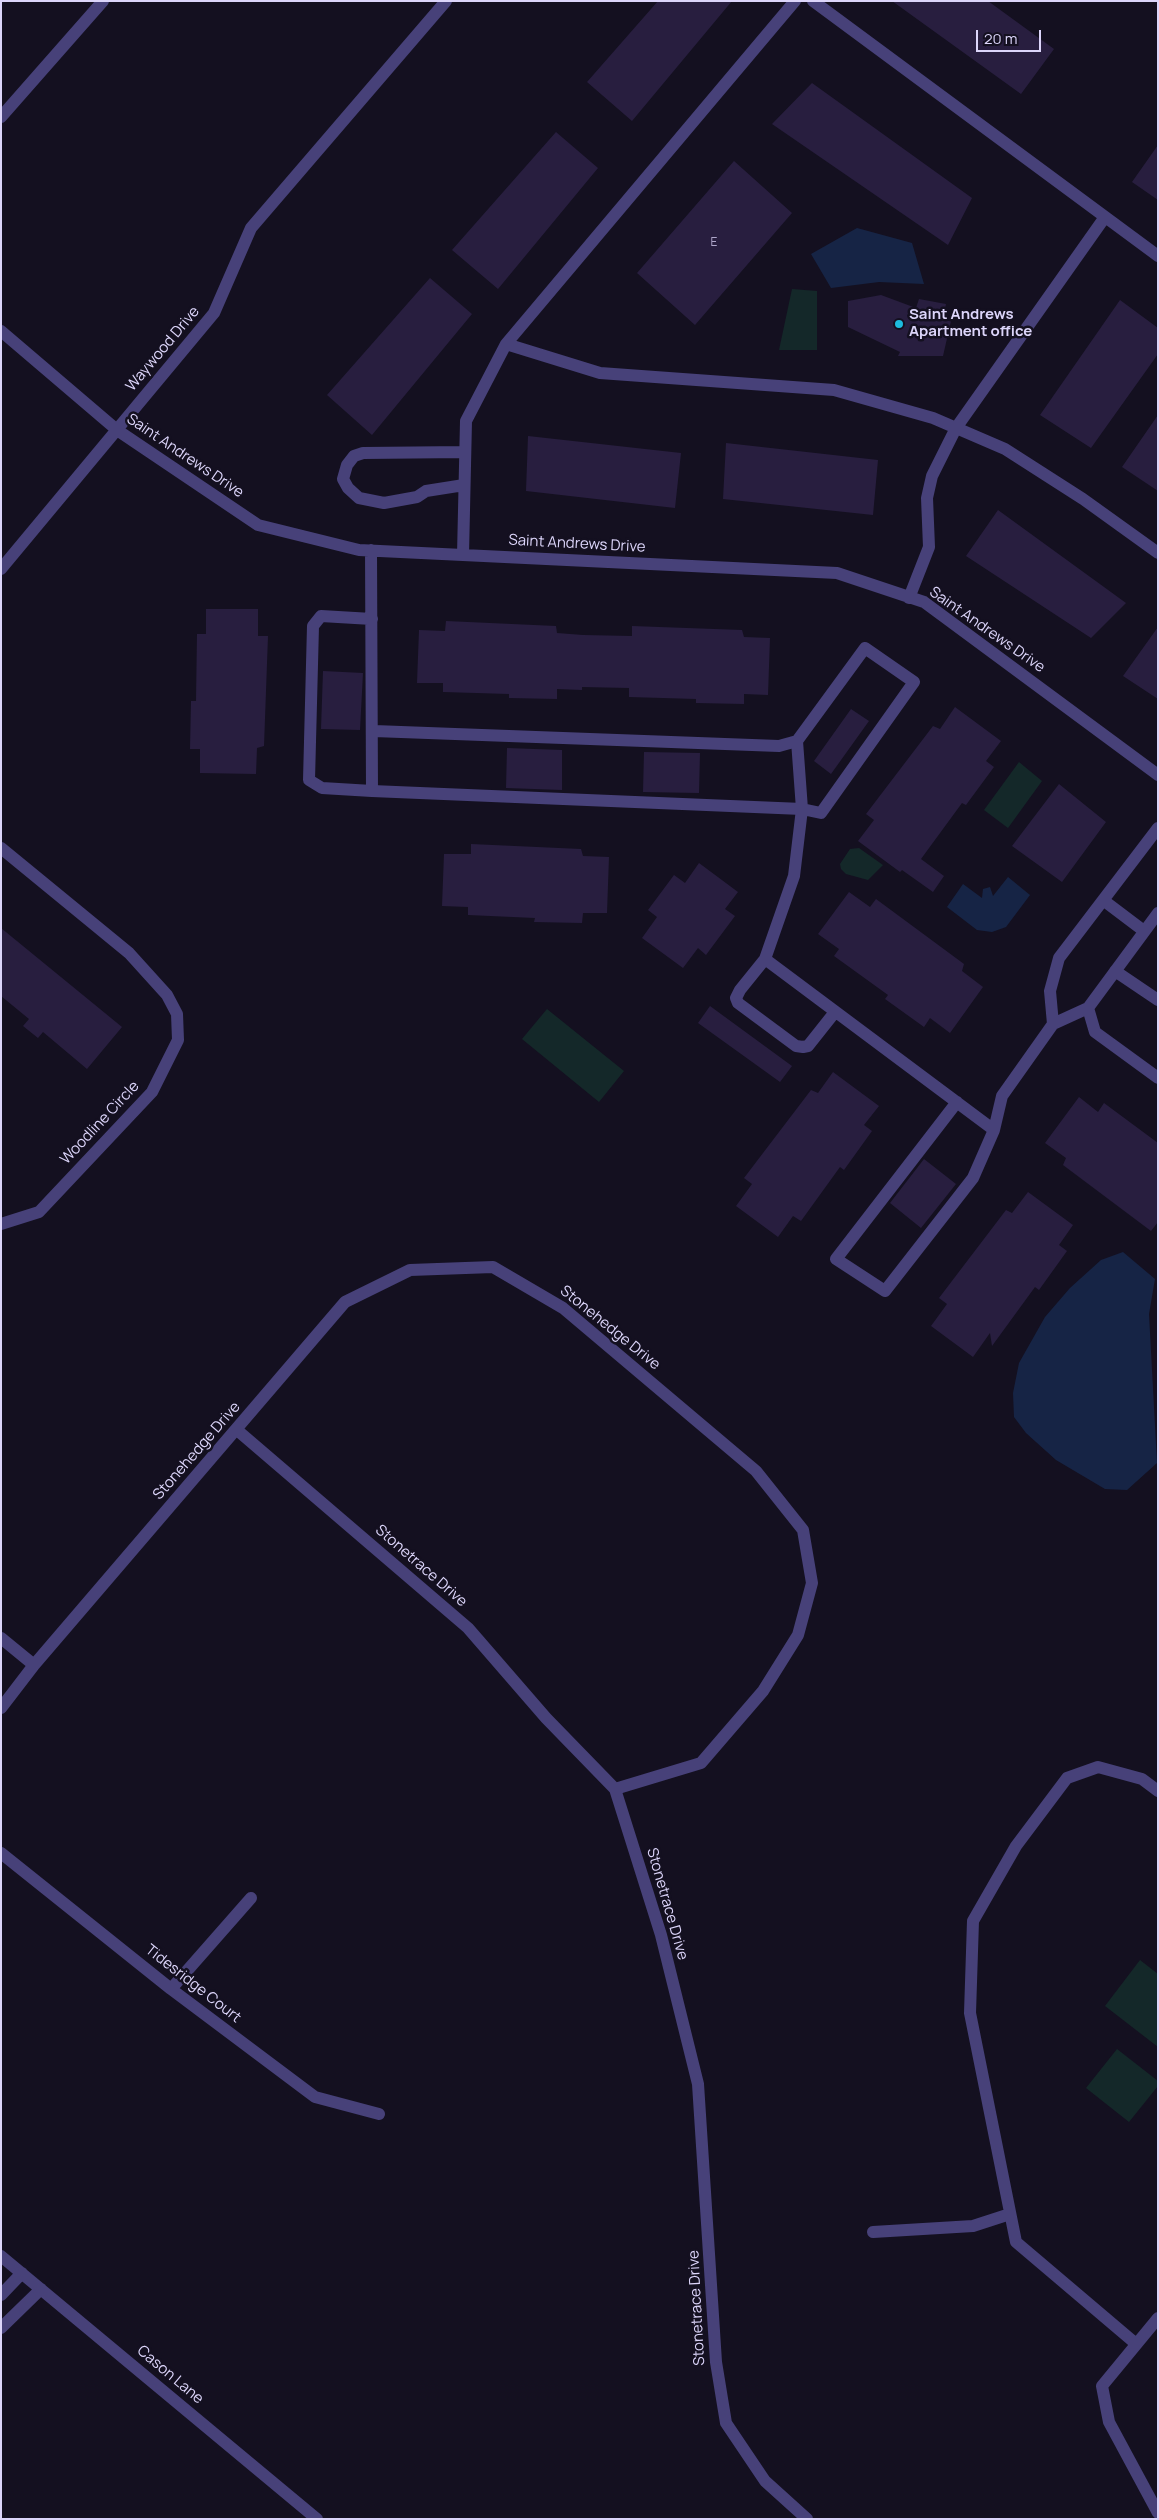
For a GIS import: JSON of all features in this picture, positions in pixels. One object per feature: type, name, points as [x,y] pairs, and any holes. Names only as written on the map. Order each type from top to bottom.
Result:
[{"type":"street","points":[[1,117],[103,1]]},
{"type":"street","name":"Waywood Drive","points":[[1,569],[214,313],[251,228],[446,1]]},
{"type":"street","points":[[463,555],[466,421],[506,344],[795,1]]},
{"type":"street","points":[[813,1],[1158,256]]},
{"type":"street","points":[[909,598],[929,547],[927,498],[932,476],[956,428],[1105,217]]},
{"type":"street","name":"Saint Andrews Drive","points":[[1,331],[117,430],[258,525],[359,550],[837,573],[924,602],[1158,775]]},
{"type":"street","points":[[506,344],[600,373],[834,390],[932,418],[1005,449],[1083,499],[1158,553]]},
{"type":"street","points":[[464,485],[426,491],[417,497],[384,503],[359,498],[348,488],[343,479],[347,464],[354,456],[362,453],[465,452]]},
{"type":"street","points":[[372,550],[374,731],[372,791]]},
{"type":"street","points":[[372,618],[321,616],[313,626],[309,780],[322,788],[802,809],[821,814],[914,682],[865,648],[797,741],[779,746],[374,731]]},
{"type":"street","points":[[797,741],[802,809],[794,876],[765,960],[736,998],[738,1003],[796,1046],[803,1048],[808,1046],[834,1012]]},
{"type":"street","points":[[1052,1024],[1050,991],[1058,958],[1158,828]]},
{"type":"street","name":"Woodline Circle","points":[[1,848],[129,953],[167,995],[177,1014],[178,1040],[152,1092],[39,1212],[1,1224]]},
{"type":"street","points":[[1103,900],[1144,931]]},
{"type":"street","points":[[957,1102],[836,1259],[885,1291],[973,1178],[994,1130],[1002,1096],[1052,1024],[1088,1008],[1158,913]]},
{"type":"street","points":[[765,960],[994,1130]]},
{"type":"street","points":[[1115,971],[1158,1000]]},
{"type":"street","points":[[1088,1008],[1095,1032],[1158,1078]]},
{"type":"street","name":"Stonehedge Drive","points":[[1,1708],[34,1665],[345,1302],[410,1270],[493,1267],[563,1308],[756,1471],[803,1530],[812,1583],[798,1635],[763,1691],[701,1763],[615,1789]]},
{"type":"street","name":"Stonetrace Drive","points":[[237,1430],[468,1628],[546,1718],[615,1789],[661,1935],[698,2084],[716,2362],[726,2423],[765,2482],[806,2519]]},
{"type":"street","points":[[1,1638],[34,1665]]},
{"type":"street","points":[[1136,2343],[1016,2242],[970,2013],[973,1921],[1016,1846],[1067,1778],[1098,1767],[1142,1779],[1158,1791]]},
{"type":"street","name":"Tidesridge Court","points":[[1,1853],[171,1989],[314,2096],[379,2114]]},
{"type":"street","points":[[171,1989],[250,1898]]},
{"type":"street","points":[[873,2232],[973,2226],[1010,2214]]},
{"type":"street","name":"Cason Lane","points":[[1,2256],[317,2519]]},
{"type":"street","points":[[1,2296],[22,2273]]},
{"type":"street","points":[[1,2328],[41,2289]]},
{"type":"street","points":[[1158,2318],[1102,2386],[1109,2422],[1158,2513]]},
{"type":"green space","points":[[792,289],[817,291],[817,350],[779,350]]},
{"type":"green space","points":[[1019,762],[1042,781],[1008,828],[984,810]]},
{"type":"green space","points":[[859,848],[883,865],[868,880],[846,874],[841,869],[840,864],[850,849]]},
{"type":"green space","points":[[547,1009],[624,1071],[599,1102],[522,1039]]},
{"type":"green space","points":[[1140,1960],[1158,1974],[1158,2047],[1105,2006]]},
{"type":"green space","points":[[1117,2049],[1158,2081],[1158,2086],[1129,2122],[1086,2088]]},
{"type":"water","points":[[857,228],[912,243],[924,284],[879,282],[831,288],[811,254]]},
{"type":"water","points":[[1008,877],[1030,895],[1006,927],[992,932],[977,930],[947,907],[963,884],[982,898],[983,889],[990,887],[993,896]]},
{"type":"water","points":[[1123,1252],[1155,1279],[1149,1314],[1157,1463],[1127,1490],[1105,1489],[1056,1460],[1026,1433],[1014,1417],[1013,1393],[1019,1363],[1045,1317],[1070,1288],[1101,1260]]},
{"type":"building","points":[[658,1],[732,1],[632,121],[587,82]]},
{"type":"building","points":[[892,1],[988,1],[1054,49],[1021,94]]},
{"type":"building","points":[[812,83],[972,198],[948,245],[772,124]]},
{"type":"building","points":[[556,132],[598,168],[498,289],[452,250]]},
{"type":"building","points":[[1158,145],[1158,200],[1132,182]]},
{"type":"building","points":[[734,161],[792,213],[695,325],[637,273]]},
{"type":"building","points":[[430,278],[472,314],[372,435],[327,395]]},
{"type":"building","name":"Saint Andrews Apartment office","points":[[881,295],[916,308],[919,299],[946,304],[943,319],[951,321],[943,356],[898,356],[900,352],[848,327],[848,301]]},
{"type":"building","points":[[1120,300],[1158,328],[1158,354],[1091,448],[1040,415]]},
{"type":"building","points":[[1158,415],[1158,491],[1122,467]]},
{"type":"building","points":[[528,436],[681,453],[675,508],[526,491]]},
{"type":"building","points":[[726,443],[878,460],[873,515],[723,499]]},
{"type":"building","points":[[998,510],[1126,603],[1091,638],[966,556]]},
{"type":"building","points":[[206,609],[258,609],[258,636],[268,636],[264,746],[257,748],[256,774],[200,773],[200,749],[190,749],[191,701],[196,701],[197,634],[206,634]]},
{"type":"building","points":[[446,621],[556,626],[557,633],[583,635],[632,636],[632,626],[742,630],[744,637],[770,638],[768,695],[744,694],[744,704],[696,703],[696,699],[629,697],[629,688],[582,687],[582,690],[557,689],[557,699],[509,698],[509,694],[443,692],[443,683],[417,683],[419,630],[445,631]]},
{"type":"building","points":[[1158,627],[1158,699],[1123,676]]},
{"type":"building","points":[[323,671],[363,673],[360,730],[321,729]]},
{"type":"building","points":[[955,707],[1001,741],[986,761],[994,767],[966,805],[962,803],[921,859],[944,876],[933,892],[902,870],[900,872],[858,841],[874,820],[866,814],[933,726],[940,729]]},
{"type":"building","points":[[851,709],[869,721],[831,774],[814,761]]},
{"type":"building","points":[[507,748],[562,750],[562,790],[506,788]]},
{"type":"building","points":[[644,752],[700,753],[699,793],[643,792]]},
{"type":"building","points":[[1059,784],[1106,822],[1062,882],[1012,846]]},
{"type":"building","points":[[471,844],[581,849],[583,856],[609,857],[607,913],[583,913],[582,923],[534,922],[535,918],[468,915],[468,907],[442,906],[444,854],[471,854]]},
{"type":"building","points":[[699,863],[738,892],[725,909],[735,916],[706,955],[698,948],[683,968],[642,938],[657,917],[648,910],[674,875],[685,883]]},
{"type":"building","points":[[849,892],[870,907],[876,899],[964,964],[962,971],[983,987],[950,1033],[930,1018],[924,1027],[885,999],[888,995],[834,956],[839,949],[818,934]]},
{"type":"building","points":[[1,928],[122,1027],[87,1069],[43,1032],[38,1038],[23,1026],[29,1019],[1,996]]},
{"type":"building","points":[[710,1006],[792,1066],[780,1082],[698,1023]]},
{"type":"building","points":[[833,1072],[879,1106],[864,1125],[872,1131],[844,1170],[840,1167],[801,1221],[793,1216],[778,1237],[736,1206],[752,1184],[744,1178],[811,1090],[818,1093]]},
{"type":"building","points":[[1079,1097],[1098,1112],[1104,1103],[1158,1143],[1158,1222],[1151,1231],[1063,1165],[1066,1158],[1045,1143]]},
{"type":"building","points":[[924,1159],[956,1184],[921,1228],[890,1203]]},
{"type":"building","points":[[1028,1192],[1073,1225],[1059,1245],[1067,1251],[1039,1290],[1035,1287],[992,1346],[990,1333],[973,1357],[931,1326],[947,1304],[939,1298],[1006,1210],[1012,1213]]},
{"type":"place","name":"Saint Andrews Apartment office","points":[[899,324]]}]
